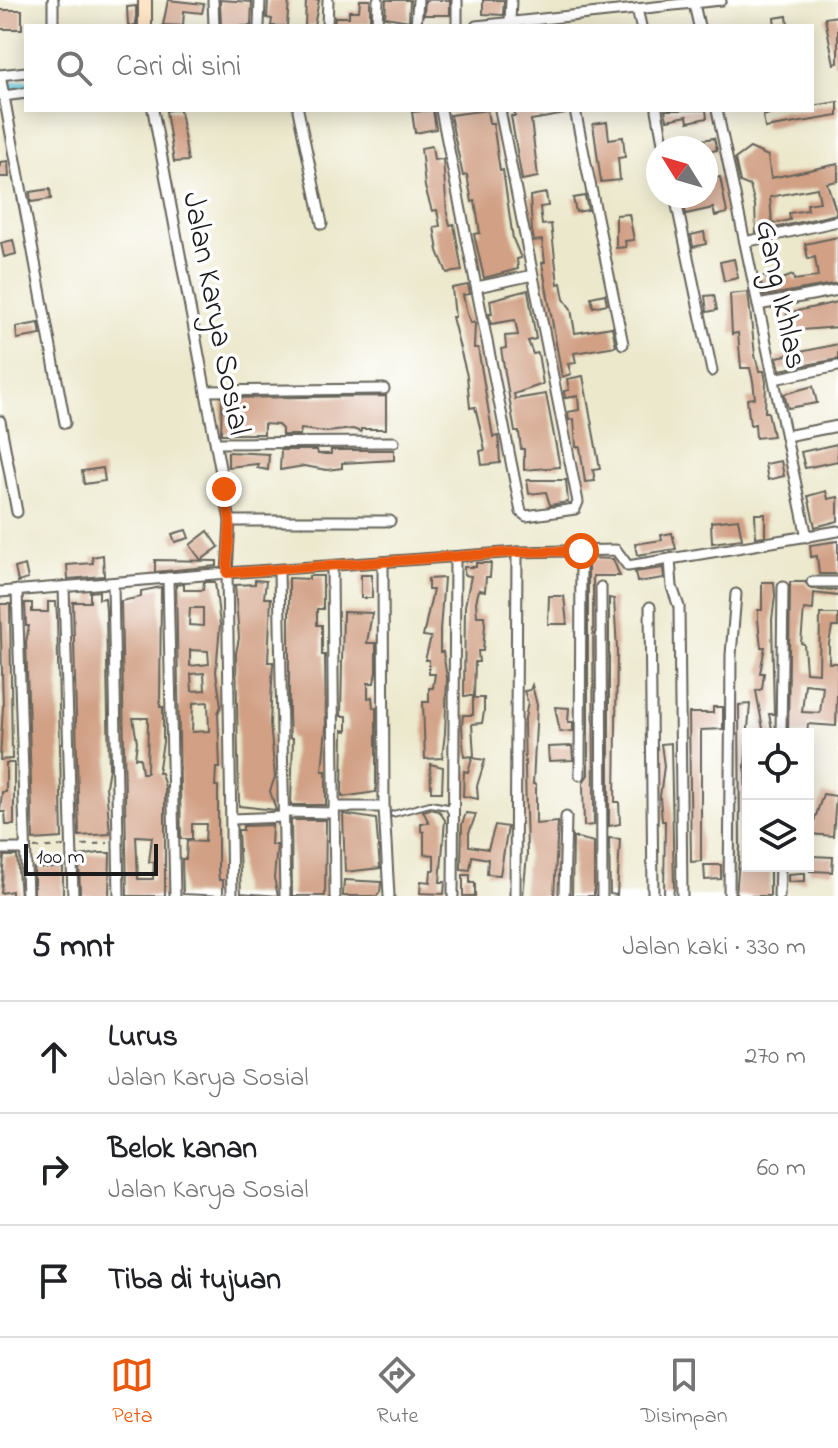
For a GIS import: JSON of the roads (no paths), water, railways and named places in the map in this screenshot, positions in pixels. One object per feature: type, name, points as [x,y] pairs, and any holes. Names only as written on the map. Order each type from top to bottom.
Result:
[{"type":"street","points":[[53,0],[53,24]]},
{"type":"street","points":[[145,0],[145,24]]},
{"type":"street","points":[[213,0],[214,24]]},
{"type":"street","points":[[259,24],[260,0]]},
{"type":"street","points":[[327,24],[328,0]]},
{"type":"street","points":[[377,24],[378,0]]},
{"type":"street","points":[[416,24],[418,0]]},
{"type":"street","points":[[457,0],[457,24]]},
{"type":"street","points":[[510,22],[511,0]]},
{"type":"street","points":[[595,12],[596,0]]},
{"type":"street","points":[[496,24],[557,21],[631,6],[721,0]]},
{"type":"street","points":[[688,3],[698,24]]},
{"type":"street","points":[[631,6],[640,24]]},
{"type":"street","points":[[24,72],[0,77],[65,423]]},
{"type":"street","points":[[3,95],[24,93]]},
{"type":"street","name":"Jalan Karya Sosial","points":[[153,112],[230,521],[227,573],[232,896]]},
{"type":"street","points":[[298,112],[322,224]]},
{"type":"street","points":[[441,112],[521,512],[526,516],[575,509],[578,502],[500,112]]},
{"type":"street","points":[[575,112],[623,344]]},
{"type":"street","points":[[657,112],[662,136]]},
{"type":"street","name":"Gang Ikhlas","points":[[717,112],[807,537]]},
{"type":"street","points":[[678,208],[712,371]]},
{"type":"street","points":[[745,242],[838,221]]},
{"type":"street","points":[[477,287],[533,275]]},
{"type":"street","points":[[758,305],[838,290]]},
{"type":"street","points":[[774,379],[838,366]]},
{"type":"street","points":[[207,391],[384,389]]},
{"type":"street","points":[[0,421],[17,512]]},
{"type":"street","points":[[786,436],[838,426]]},
{"type":"street","points":[[216,443],[394,442]]},
{"type":"street","points":[[230,521],[390,521]]},
{"type":"street","points":[[0,592],[517,552],[619,551],[628,566],[838,531]]},
{"type":"street","points":[[580,775],[581,551]]},
{"type":"street","points":[[515,896],[517,552]]},
{"type":"street","points":[[453,896],[455,557]]},
{"type":"street","points":[[670,559],[672,587],[679,607],[682,896]]},
{"type":"street","points":[[383,562],[384,807],[389,896]]},
{"type":"street","points":[[332,567],[335,896]]},
{"type":"street","points":[[279,570],[285,896]]},
{"type":"street","points":[[168,578],[175,896]]},
{"type":"street","points":[[812,582],[838,582]]},
{"type":"street","points":[[113,583],[119,896]]},
{"type":"street","points":[[64,587],[73,896]]},
{"type":"street","points":[[601,587],[602,896]]},
{"type":"street","points":[[781,728],[783,587]]},
{"type":"street","points":[[17,590],[27,896]]},
{"type":"street","points":[[729,896],[731,655],[736,594]]},
{"type":"street","points":[[650,607],[653,896]]},
{"type":"street","points":[[232,819],[384,807]]},
{"type":"street","points":[[564,896],[566,817]]},
{"type":"street","points":[[0,849],[25,849]]},
{"type":"street","points":[[779,896],[780,872]]},
{"type":"lane","points":[[393,814],[430,804],[448,807],[454,817]]},
{"type":"waterway","points":[[0,90],[24,88]]}]
